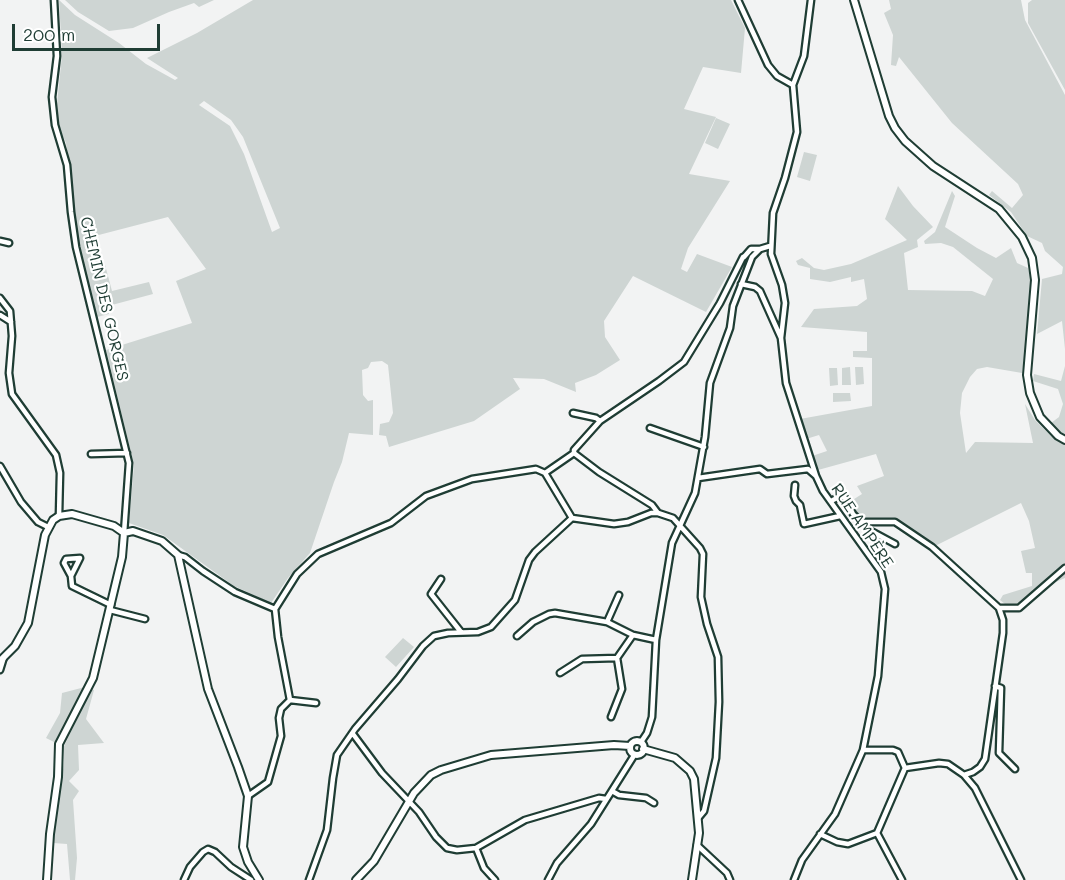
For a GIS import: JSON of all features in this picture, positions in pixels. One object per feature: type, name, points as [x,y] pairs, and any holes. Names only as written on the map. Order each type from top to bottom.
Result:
[{"type":"street","name":"CHEMIN DES GORGES","points":[[54,0],[57,56],[52,97],[55,125],[67,165],[76,247],[128,453],[130,471],[124,533]]},
{"type":"street","points":[[738,0],[768,65],[777,76],[793,85]]},
{"type":"street","points":[[545,473],[574,453],[574,450],[600,421],[684,362],[720,303],[743,257],[751,249],[770,246],[773,213],[797,132],[793,85],[804,56],[811,0]]},
{"type":"street","points":[[854,0],[889,116],[895,128],[905,141],[933,166],[999,209],[1022,237],[1032,258],[1035,280],[1035,306],[1027,375],[1030,393],[1040,417],[1065,440]]},
{"type":"street","points":[[0,241],[9,243]]},
{"type":"street","name":"RUE AMPÈRE","points":[[770,246],[785,303],[780,338],[786,384],[816,476],[823,491],[881,572],[885,589],[878,676],[863,750],[835,814],[802,860],[794,880]]},
{"type":"street","points":[[548,880],[558,864],[591,824],[635,754],[641,753],[652,717],[656,640],[672,543],[691,503],[698,478],[704,447],[710,383],[730,328],[733,306],[752,257],[760,249]]},
{"type":"street","points":[[743,257],[752,257]]},
{"type":"street","points":[[741,284],[760,291],[780,338]]},
{"type":"street","points":[[0,298],[10,310],[9,373],[12,394],[56,455],[60,473],[59,516]]},
{"type":"street","points":[[0,315],[11,322]]},
{"type":"street","points":[[573,413],[600,421]]},
{"type":"street","points":[[650,428],[704,447]]},
{"type":"street","points":[[92,454],[128,453]]},
{"type":"street","points":[[574,453],[599,472],[652,505],[658,513]]},
{"type":"street","points":[[0,466],[21,502],[38,522],[48,527]]},
{"type":"street","points":[[290,700],[275,609],[297,574],[318,554],[391,523],[426,496],[472,479],[536,469],[545,473],[572,518]]},
{"type":"street","points":[[698,478],[760,469],[767,474],[808,469],[816,476]]},
{"type":"street","points":[[795,485],[794,496],[800,505],[804,524],[840,516]]},
{"type":"street","points":[[831,501],[840,496],[845,498],[853,514],[869,530],[895,544]]},
{"type":"street","points":[[572,518],[614,524],[658,513],[673,518],[703,554],[701,597],[718,657],[719,702],[716,758],[704,811],[699,818]]},
{"type":"street","points":[[0,669],[2,659],[15,646],[28,623],[48,527],[59,516],[72,514],[114,526],[124,533],[133,531],[155,537],[178,555],[185,557],[202,572],[235,592],[275,609]]},
{"type":"street","points":[[309,880],[327,830],[338,755],[355,729],[423,646],[434,636],[478,632],[491,627],[519,594],[529,560],[572,518]]},
{"type":"street","points":[[861,522],[895,522],[932,547],[999,608],[1003,620],[1003,633],[985,759],[980,767],[964,775]]},
{"type":"street","points":[[47,880],[50,834],[58,777],[59,744],[93,678],[122,557],[124,533]]},
{"type":"street","points":[[178,555],[208,689],[248,796],[243,847],[248,862],[259,880]]},
{"type":"street","points":[[999,608],[1019,608],[1065,568]]},
{"type":"street","points":[[71,576],[72,586],[100,599],[110,608],[145,619]]},
{"type":"street","points":[[441,579],[431,594],[461,632]]},
{"type":"street","points":[[607,622],[620,595]]},
{"type":"street","points":[[100,599],[113,596]]},
{"type":"street","points":[[517,636],[533,622],[555,613],[607,622],[633,635],[656,640]]},
{"type":"street","points":[[611,717],[622,689],[617,658],[633,635]]},
{"type":"street","points":[[560,673],[582,659],[617,658]]},
{"type":"street","points":[[995,686],[1001,688],[999,753],[1015,769]]},
{"type":"street","points":[[248,796],[268,782],[281,736],[279,718],[281,710],[290,700]]},
{"type":"street","points":[[290,700],[316,703]]},
{"type":"street","points":[[353,734],[382,773],[419,812],[436,837],[447,848],[457,850],[476,848],[525,820],[599,798],[606,799]]},
{"type":"street","points":[[356,880],[374,861],[420,785],[441,770],[476,758],[533,751],[630,746],[635,741],[642,746],[675,758],[690,771],[695,787],[699,818],[698,845],[692,880]]},
{"type":"street","points":[[630,746],[631,752],[635,754]]},
{"type":"street","points":[[820,834],[837,842],[848,844],[877,833],[905,768],[898,752],[863,750]]},
{"type":"street","points":[[905,768],[939,763],[948,764],[964,775],[975,788],[1021,880]]},
{"type":"street","points":[[612,791],[619,795],[646,798],[654,804]]},
{"type":"street","points":[[877,833],[902,880]]},
{"type":"street","points":[[698,845],[727,873],[730,880]]},
{"type":"street","points":[[476,848],[484,868],[495,880]]},
{"type":"street","points":[[184,880],[190,867],[208,849],[251,880]]},
{"type":"shaded area","points":[[59,0],[75,15],[119,43],[146,64],[175,80],[178,78],[147,58],[197,33],[253,0],[731,0],[745,28],[741,73],[703,67],[684,109],[716,117],[689,174],[730,181],[688,248],[681,269],[687,272],[697,254],[732,267],[706,312],[633,276],[604,321],[605,337],[620,360],[596,375],[575,383],[576,392],[544,379],[513,378],[520,389],[474,421],[389,447],[386,436],[379,435],[380,424],[389,422],[393,413],[388,365],[382,361],[371,362],[368,368],[362,370],[363,395],[368,401],[373,400],[373,435],[349,433],[342,462],[310,553],[288,578],[271,603],[234,586],[163,535],[129,523],[134,465],[106,350],[192,323],[176,281],[206,269],[168,217],[91,237],[93,252],[98,263],[104,261],[112,291],[149,282],[153,294],[108,306],[109,314],[97,317],[86,279],[79,241],[66,143],[58,125],[57,104],[62,55]],"holes":[[[204,101],[231,120],[243,137],[280,228],[272,232],[244,154],[230,126],[199,105]]]},
{"type":"shaded area","points":[[65,0],[214,0],[199,7],[194,3],[133,28],[109,31],[78,12]]},
{"type":"shaded area","points":[[889,0],[1021,0],[1025,20],[1065,95],[1065,349],[1062,321],[1037,334],[1042,279],[1062,274],[1063,267],[1045,251],[1042,243],[1027,236],[1011,212],[989,195],[992,191],[1012,208],[1023,195],[1018,184],[952,123],[899,57],[896,66],[891,65],[893,35],[884,13],[891,9]]},
{"type":"shaded area","points":[[1032,0],[1065,0],[1065,90],[1028,23],[1028,3]]},
{"type":"shaded area","points":[[716,118],[730,124],[718,149],[705,143]]},
{"type":"shaded area","points":[[804,152],[817,155],[810,181],[797,177]]},
{"type":"shaded area","points":[[898,186],[933,227],[917,240],[918,247],[904,253],[908,290],[972,291],[985,296],[993,279],[953,247],[941,243],[925,244],[924,241],[935,232],[952,191],[955,196],[945,227],[996,258],[1011,248],[1017,263],[1028,268],[1032,283],[1031,311],[1022,373],[987,367],[977,369],[962,393],[960,413],[966,453],[975,442],[1033,443],[1025,404],[1035,420],[1051,436],[1065,445],[1065,578],[1035,591],[1018,606],[1005,604],[1000,600],[1003,595],[1032,586],[1032,573],[1026,573],[1021,551],[1035,548],[1029,521],[1021,503],[935,546],[897,520],[862,520],[854,511],[851,501],[862,494],[857,486],[884,476],[876,454],[818,470],[812,456],[827,451],[819,435],[806,439],[800,419],[872,406],[872,358],[853,357],[853,351],[867,351],[867,332],[801,327],[814,309],[857,306],[867,299],[864,279],[851,282],[851,277],[830,282],[810,279],[810,268],[798,265],[796,261],[802,258],[814,268],[824,270],[851,264],[907,240],[885,219]]},
{"type":"shaded area","points":[[1065,366],[1065,436],[1051,423],[1059,417],[1063,404],[1058,389],[1033,381],[1034,374],[1061,381]]},
{"type":"shaded area","points":[[850,367],[851,385],[842,385],[842,368]]},
{"type":"shaded area","points":[[855,367],[863,367],[864,384],[856,385]]},
{"type":"shaded area","points":[[829,368],[837,368],[838,385],[830,386]]},
{"type":"shaded area","points":[[833,393],[850,393],[851,401],[833,402]]},
{"type":"shaded area","points":[[403,638],[414,647],[396,667],[385,657]]},
{"type":"shaded area","points":[[85,687],[56,743],[46,738],[60,713],[62,693]]},
{"type":"shaded area","points":[[91,689],[94,690],[86,719],[104,743],[78,745],[79,770],[69,781],[79,791],[73,800],[77,858],[75,880],[70,880],[67,844],[53,843],[64,762],[64,746]]}]
